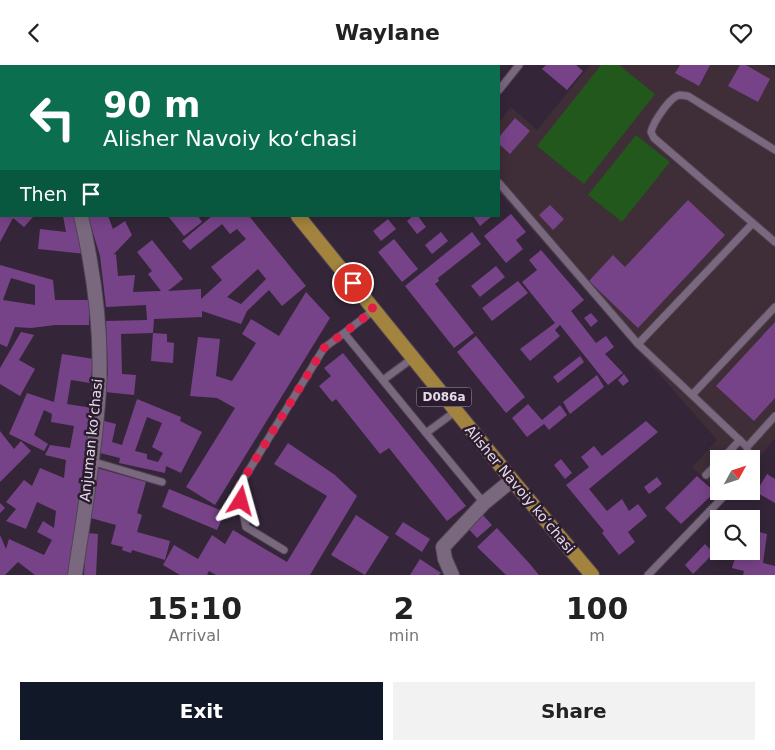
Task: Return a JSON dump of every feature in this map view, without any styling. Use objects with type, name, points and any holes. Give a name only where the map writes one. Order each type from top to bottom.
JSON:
[{"type":"main road","name":"Alisher Navoiy koʻchasi","points":[[299,217],[512,480],[592,575]]},
{"type":"street","name":"Anjuman koʻchasi","points":[[76,575],[99,389],[98,338],[91,259],[82,217]]},
{"type":"street","points":[[452,575],[445,559],[443,547],[484,503],[512,480]]},
{"type":"lane","points":[[500,88],[519,65]]},
{"type":"lane","points":[[775,150],[688,96],[679,95],[672,99],[652,125],[651,132],[654,138],[775,242]]},
{"type":"lane","points":[[500,184],[638,344],[740,440],[747,447],[747,450]]},
{"type":"lane","points":[[638,344],[752,223]]},
{"type":"lane","points":[[692,395],[775,307]]},
{"type":"lane","points":[[284,550],[246,527],[238,488],[324,348],[374,310]]},
{"type":"lane","points":[[344,333],[484,503]]},
{"type":"lane","points":[[383,380],[413,358]]},
{"type":"lane","points":[[426,433],[456,411]]},
{"type":"lane","points":[[747,447],[775,416]]},
{"type":"lane","points":[[731,450],[740,440]]},
{"type":"lane","points":[[90,461],[162,482]]},
{"type":"lane","points":[[706,475],[710,471]]},
{"type":"lane","points":[[648,575],[720,500]]},
{"type":"shaded area","points":[[590,65],[767,65],[775,69],[775,438],[760,457],[760,450],[710,450],[710,484],[692,467],[717,440],[500,193],[500,121],[511,107],[537,130]]},
{"type":"green space","points":[[601,65],[619,65],[655,94],[584,184],[537,146]]},
{"type":"green space","points":[[636,135],[670,162],[622,222],[588,195]]},
{"type":"building","points":[[546,65],[576,65],[583,71],[567,90],[542,69]]},
{"type":"building","points":[[680,65],[710,65],[699,86],[675,73]]},
{"type":"building","points":[[740,65],[746,65],[770,79],[758,102],[728,86]]},
{"type":"building","points":[[515,118],[530,131],[510,154],[500,145],[500,136]]},
{"type":"building","points":[[688,200],[725,235],[638,328],[589,281],[613,255],[625,267]]},
{"type":"building","points":[[550,205],[564,219],[553,230],[539,215]]},
{"type":"building","points":[[511,214],[526,232],[516,240],[523,249],[506,263],[484,236]]},
{"type":"building","points":[[0,217],[33,217],[24,227],[13,218],[0,242]]},
{"type":"building","points":[[63,217],[79,217],[86,254],[38,249],[40,229],[66,232]]},
{"type":"building","points":[[88,217],[108,217],[113,229],[125,221],[132,235],[113,255],[116,254],[118,276],[135,275],[133,292],[161,291],[148,274],[152,271],[137,252],[152,240],[183,279],[168,291],[201,289],[201,299],[222,280],[211,267],[246,239],[237,229],[230,234],[222,224],[190,250],[182,241],[211,217],[250,217],[306,286],[282,306],[269,290],[247,311],[241,324],[202,311],[202,317],[154,319],[153,333],[121,334],[122,374],[136,375],[134,395],[105,392],[108,372],[106,321],[147,320],[146,305],[106,307],[100,256]],"holes":[[[258,269],[266,279],[241,304],[227,297]]]},
{"type":"building","points":[[169,217],[199,217],[202,222],[184,236]]},
{"type":"building","points":[[412,217],[419,217],[426,227],[417,234],[407,221]]},
{"type":"building","points":[[474,217],[491,217],[480,226]]},
{"type":"building","points":[[388,219],[396,229],[381,241],[373,231]]},
{"type":"building","points":[[441,232],[448,241],[432,254],[425,245]]},
{"type":"building","points":[[472,232],[481,244],[438,278],[439,281],[435,284],[474,333],[454,348],[405,286]]},
{"type":"building","points":[[394,239],[418,269],[402,282],[378,252]]},
{"type":"building","points":[[541,250],[584,300],[571,311],[596,343],[606,336],[614,347],[605,354],[623,373],[608,385],[560,325],[555,330],[560,336],[530,361],[520,349],[555,323],[522,282],[537,270],[529,260]]},
{"type":"building","points":[[0,265],[53,280],[55,300],[89,300],[89,325],[15,327],[7,347],[0,344]],"holes":[[[11,278],[35,285],[35,305],[3,300]]]},
{"type":"building","points":[[496,266],[505,277],[480,297],[471,286]]},
{"type":"building","points":[[518,281],[528,293],[492,321],[482,308]]},
{"type":"building","points":[[306,292],[330,318],[215,505],[186,487],[235,408],[217,398],[190,396],[198,337],[220,339],[216,376],[232,381],[256,343],[242,334],[251,319],[279,336]]},
{"type":"building","points":[[591,313],[598,321],[591,327],[584,318]]},
{"type":"building","points":[[775,322],[775,398],[754,421],[716,386]]},
{"type":"building","points":[[21,332],[34,335],[19,360],[35,369],[20,396],[0,384],[0,368]]},
{"type":"building","points":[[153,333],[167,334],[167,342],[174,343],[173,363],[151,361]]},
{"type":"building","points":[[476,336],[525,397],[506,413],[457,352]]},
{"type":"building","points":[[343,353],[466,506],[447,521],[389,448],[380,454],[336,399],[332,402],[319,386],[331,376],[324,368]]},
{"type":"building","points":[[62,354],[94,359],[90,383],[71,380],[67,404],[92,408],[69,575],[35,575],[18,562],[5,575],[0,575],[0,535],[6,549],[9,539],[44,555],[52,540],[37,532],[43,521],[54,528],[56,511],[37,502],[26,529],[6,521],[16,509],[6,502],[24,480],[32,486],[40,468],[64,478],[66,460],[45,455],[50,445],[70,448],[74,426],[51,422],[52,414],[44,410],[34,435],[48,444],[44,451],[9,434],[27,393],[54,402]]},
{"type":"building","points":[[580,356],[584,362],[558,383],[553,377]]},
{"type":"building","points":[[624,374],[629,381],[623,386],[618,380]]},
{"type":"building","points":[[597,375],[604,387],[570,414],[563,402]]},
{"type":"building","points":[[137,399],[181,417],[180,421],[202,432],[181,473],[166,466],[165,473],[119,463],[120,458],[96,452],[104,421],[116,424],[112,442],[122,445]],"holes":[[[147,417],[162,423],[152,447],[163,453],[158,462],[147,459],[147,454],[135,451]]]},
{"type":"building","points":[[528,404],[542,420],[560,405],[567,415],[549,430],[544,424],[527,437],[512,418]]},
{"type":"building","points":[[646,421],[658,432],[589,489],[607,511],[622,499],[629,511],[638,504],[647,516],[628,532],[635,542],[619,555],[602,533],[604,531],[566,485],[589,467],[581,457],[594,446],[602,456]]},
{"type":"building","points":[[0,431],[14,449],[21,441],[31,451],[0,482]]},
{"type":"building","points":[[288,443],[335,475],[357,496],[310,575],[216,575],[209,571],[207,575],[180,575],[163,565],[174,545],[198,559],[212,535],[225,544],[233,530],[287,562],[327,496],[274,464]]},
{"type":"building","points":[[561,459],[572,473],[565,479],[554,465]]},
{"type":"building","points":[[97,468],[146,482],[137,513],[142,515],[137,532],[170,541],[165,560],[132,550],[131,553],[122,550],[123,547],[111,544],[116,525],[87,517]]},
{"type":"building","points":[[767,474],[775,479],[775,503],[760,494],[760,485]]},
{"type":"building","points":[[697,476],[710,488],[710,497],[681,524],[665,508]]},
{"type":"building","points":[[657,477],[662,484],[649,494],[644,487]]},
{"type":"building","points":[[169,489],[225,512],[217,530],[162,507]]},
{"type":"building","points":[[0,503],[5,508],[0,513]]},
{"type":"building","points":[[481,513],[492,525],[477,538],[466,526]]},
{"type":"building","points":[[356,515],[389,537],[365,575],[331,555]]},
{"type":"building","points":[[403,522],[430,539],[422,552],[395,534]]},
{"type":"building","points":[[497,528],[539,575],[506,575],[477,547]]},
{"type":"building","points":[[760,532],[767,534],[763,563],[775,566],[775,575],[743,575],[744,571],[732,568],[734,560],[760,560]]},
{"type":"building","points":[[87,533],[98,534],[96,575],[84,575]]},
{"type":"building","points":[[705,544],[710,549],[710,557],[693,574],[685,565]]},
{"type":"building","points":[[420,559],[441,573],[439,575],[410,575]]},
{"type":"route","points":[[241,501],[238,488],[324,348],[374,310],[353,283]]}]
